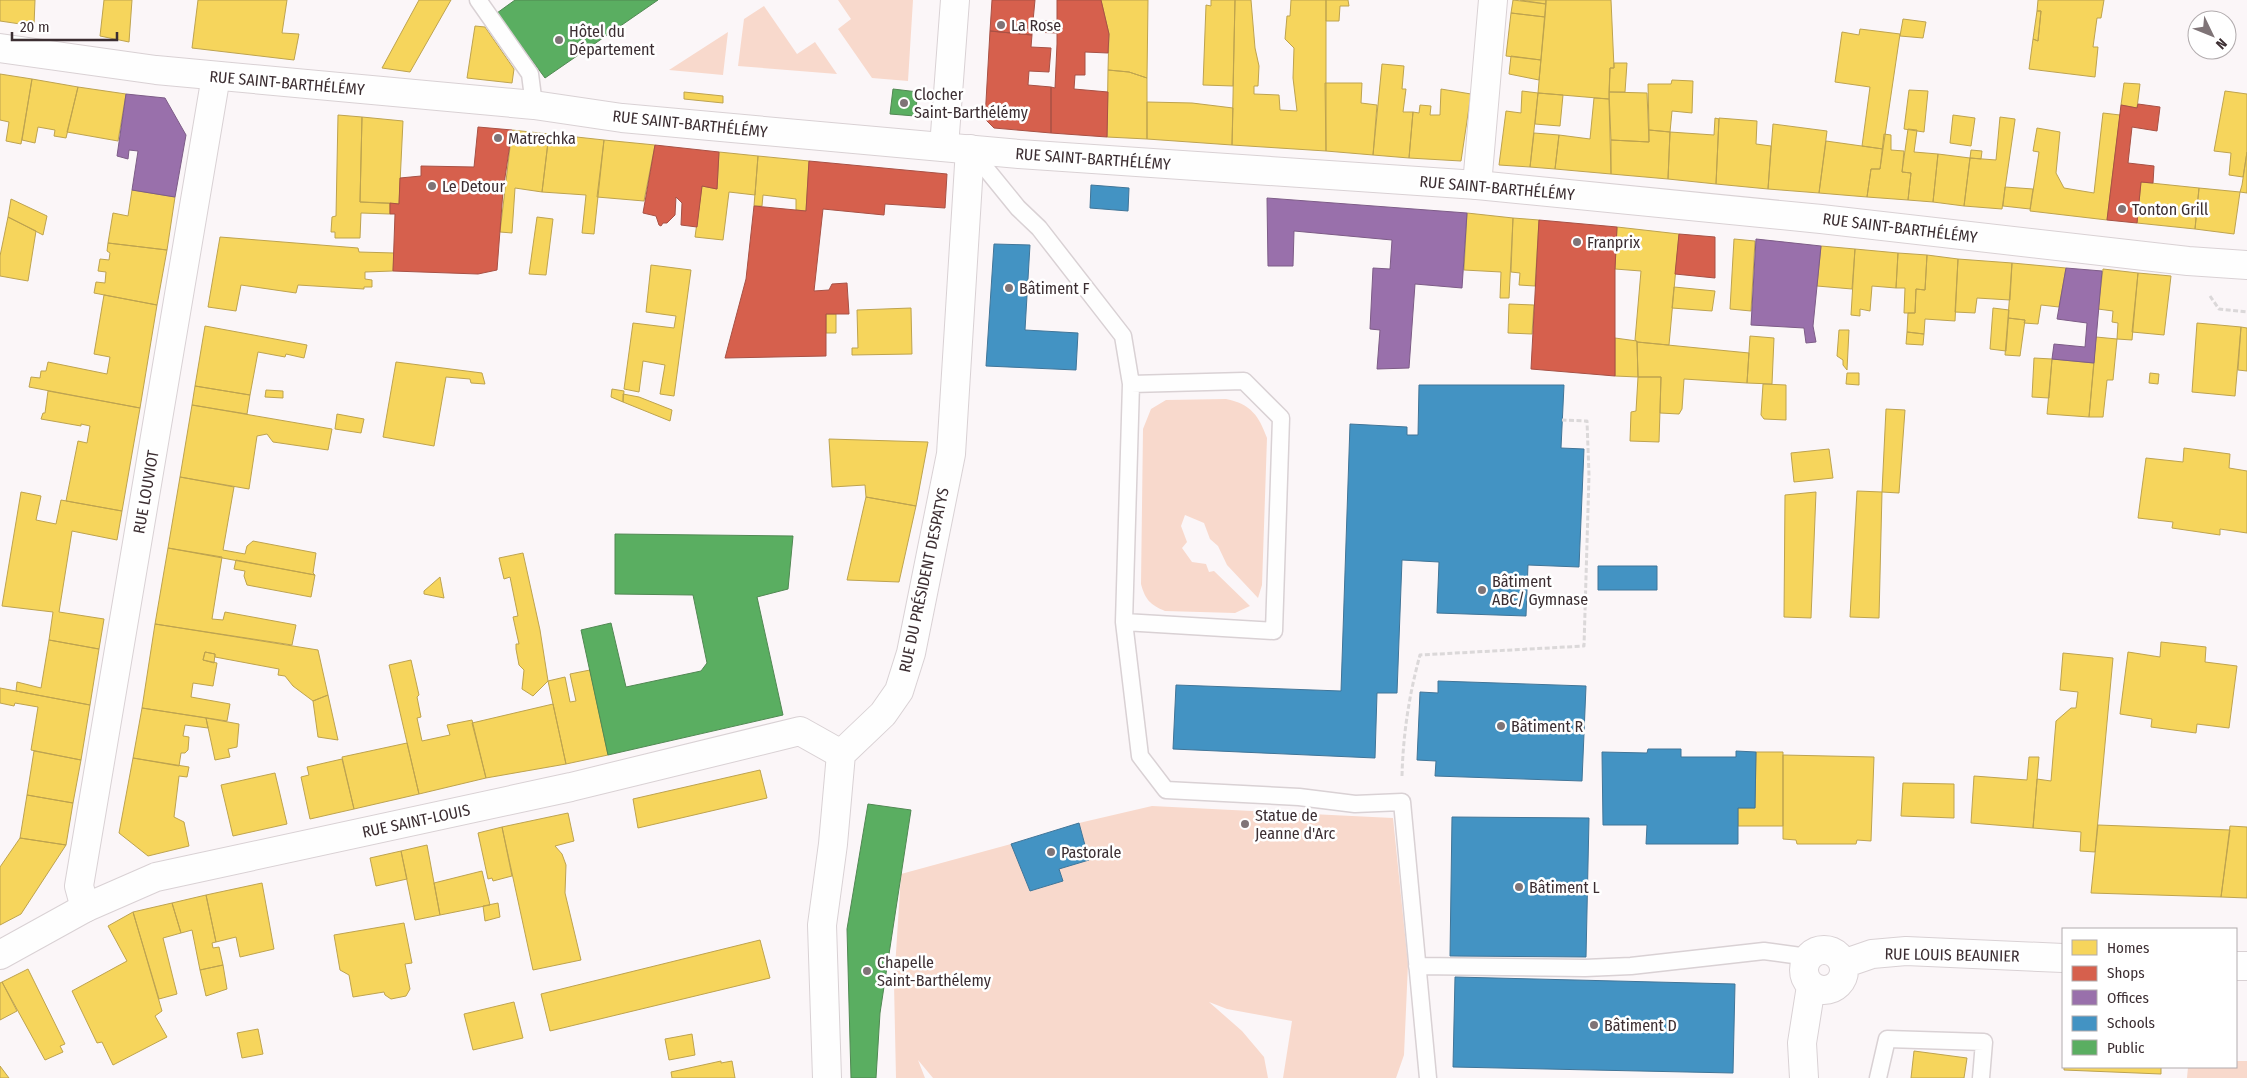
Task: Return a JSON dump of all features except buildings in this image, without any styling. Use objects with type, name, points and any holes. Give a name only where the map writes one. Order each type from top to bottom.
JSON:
[{"type":"main road","name":"RUE DU PRÉSIDENT DESPATYS","points":[[841,754],[883,714],[899,691],[911,653],[951,454],[957,148],[955,0]]},
{"type":"main road","points":[[1477,185],[1492,0]]},
{"type":"main road","name":"RUE SAINT-BARTHÉLÉMY","points":[[0,48],[156,70],[534,105],[622,118],[1018,154],[1477,185],[1821,219],[2188,261],[2247,265]]},
{"type":"main road","name":"RUE LOUVIOT","points":[[85,908],[79,886],[216,76]]},
{"type":"main road","name":"RUE SAINT-LOUIS","points":[[0,955],[85,908],[156,877],[570,787],[800,731],[841,754]]},
{"type":"main road","points":[[827,1078],[822,925],[833,844],[841,754]]},
{"type":"main road","points":[[1804,1078],[1802,1043],[1810,986],[1805,977],[1804,966],[1808,957],[1817,951],[1828,950],[1837,955],[1843,964],[1844,974],[1839,984],[1831,990],[1820,990],[1810,986]]},
{"type":"main road","name":"RUE LOUIS BEAUNIER","points":[[1843,964],[1872,954],[1906,951],[2062,958]]},
{"type":"lane","points":[[478,0],[530,74],[534,105]]},
{"type":"lane","points":[[957,148],[1038,228],[1124,336],[1131,384],[1124,622],[1140,756],[1166,790],[1299,797],[1356,804],[1402,802],[1428,1078]]},
{"type":"lane","points":[[1124,622],[1274,632],[1281,428],[1281,418],[1244,381],[1131,384]]},
{"type":"lane","points":[[1417,966],[1585,968],[1631,966],[1764,951],[1808,957]]},
{"type":"lane","points":[[1878,1078],[1887,1039],[1984,1042],[1981,1078]]},
{"type":"path","points":[[1402,802],[1403,744],[1414,677],[1420,655],[1584,646],[1589,475],[1587,421],[1562,420]]},
{"type":"shaded area","points":[[838,0],[913,0],[908,81],[872,78],[838,29],[851,19]]},
{"type":"shaded area","points":[[764,6],[797,54],[815,42],[837,74],[738,66],[744,19]]},
{"type":"shaded area","points":[[728,32],[723,75],[669,70]]},
{"type":"shaded area","points":[[1226,399],[1242,404],[1253,412],[1261,423],[1267,438],[1262,585],[1258,598],[1227,565],[1218,546],[1210,539],[1204,523],[1185,515],[1181,526],[1187,542],[1182,548],[1192,562],[1206,564],[1209,572],[1214,571],[1250,606],[1235,613],[1165,611],[1149,601],[1144,594],[1141,584],[1143,429],[1151,409],[1166,400]]},
{"type":"shaded area","points":[[1152,806],[1393,818],[1408,964],[1404,1055],[1396,1078],[1283,1078],[1292,1021],[1227,1009],[1209,1002],[1242,1031],[1264,1057],[1268,1078],[933,1078],[918,1060],[925,1078],[896,1078],[894,984],[901,874],[1011,844],[1031,891],[1063,881],[1059,869],[1089,860],[1079,823]]},
{"type":"shaded area","points":[[2237,1061],[2247,1061],[2247,1078],[2187,1078],[2188,1068],[2237,1068]]},
{"type":"place","name":"La Rose","points":[[1001,25]]},
{"type":"place","name":"Hôtel du Département","points":[[559,40]]},
{"type":"place","name":"Clocher Saint-Barthélémy","points":[[904,103]]},
{"type":"place","name":"Matrechka","points":[[498,138]]},
{"type":"place","name":"Le Detour","points":[[432,186]]},
{"type":"place","name":"Tonton Grill","points":[[2122,209]]},
{"type":"place","name":"Franprix","points":[[1577,242]]},
{"type":"place","name":"Bâtiment F","points":[[1009,288]]},
{"type":"place","name":"Bâtiment ABC/ Gymnase","points":[[1482,590]]},
{"type":"place","name":"Bâtiment R","points":[[1501,726]]},
{"type":"place","name":"Statue de Jeanne d'Arc","points":[[1245,824]]},
{"type":"place","name":"Pastorale","points":[[1051,852]]},
{"type":"place","name":"Bâtiment L","points":[[1519,887]]},
{"type":"place","name":"Chapelle Saint-Barthélemy","points":[[867,971]]},
{"type":"place","name":"Bâtiment D","points":[[1594,1025]]}]
